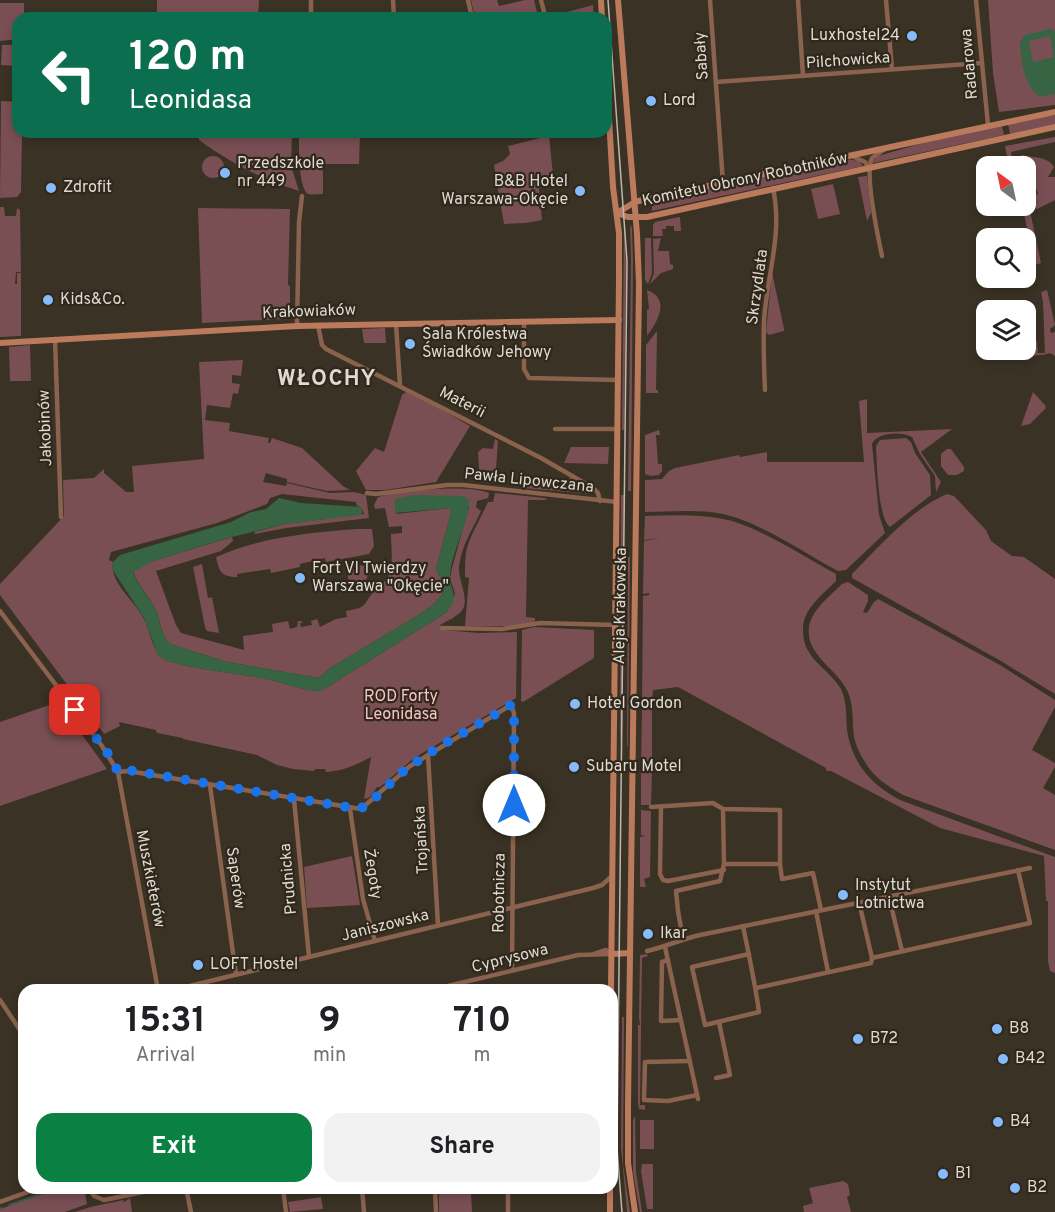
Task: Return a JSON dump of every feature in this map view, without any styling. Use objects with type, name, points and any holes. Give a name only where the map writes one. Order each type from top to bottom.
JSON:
[{"type":"main road","name":"Aleja Krakowska","points":[[618,0],[635,202],[639,284],[628,1163],[635,1212]]},
{"type":"main road","name":"Komitetu Obrony Robotników","points":[[617,213],[635,202],[1055,112]]},
{"type":"main road","name":"Komitetu Obrony Robotników","points":[[617,213],[625,216],[650,216],[1055,127]]},
{"type":"main road","name":"Aleja Krakowska","points":[[610,138],[619,240],[617,626],[611,984]]},
{"type":"main road","name":"Krakowiaków","points":[[0,343],[318,325],[619,320]]},
{"type":"main road","points":[[612,954],[630,953]]},
{"type":"main road","points":[[610,1194],[610,1212]]},
{"type":"street","name":"Sabały","points":[[710,0],[723,183]]},
{"type":"street","points":[[798,0],[803,76]]},
{"type":"street","points":[[886,0],[892,69]]},
{"type":"street","name":"Radarowa","points":[[976,0],[988,126]]},
{"type":"street","name":"Pilchowicka","points":[[716,82],[982,63]]},
{"type":"street","points":[[882,256],[875,223],[869,167],[872,158],[890,147]]},
{"type":"street","name":"Komitetu Obrony Robotników","points":[[850,155],[865,162],[869,167]]},
{"type":"street","name":"Skrzydlata","points":[[765,390],[764,321],[778,212],[773,188]]},
{"type":"street","points":[[297,326],[299,222],[302,196]]},
{"type":"street","points":[[524,321],[524,369],[529,378],[619,380]]},
{"type":"street","points":[[396,324],[400,386]]},
{"type":"street","name":"Materii","points":[[318,325],[324,347],[544,459],[593,488],[598,493],[600,501]]},
{"type":"street","name":"Jakobinów","points":[[55,339],[61,517]]},
{"type":"street","points":[[555,429],[618,429]]},
{"type":"street","name":"Pawła Lipowczana","points":[[367,493],[463,485],[617,502]]},
{"type":"street","points":[[0,611],[102,746],[118,772],[127,770],[294,799],[363,808],[399,774],[428,754]]},
{"type":"street","points":[[442,628],[487,630],[519,627],[540,622],[617,626]]},
{"type":"street","name":"Robotnicza","points":[[428,754],[511,705],[513,708],[512,971]]},
{"type":"street","name":"Trojańska","points":[[428,754],[438,925]]},
{"type":"street","name":"Muszkieterów","points":[[118,772],[157,984]]},
{"type":"street","name":"Saperów","points":[[210,785],[236,975]]},
{"type":"street","name":"Prudnicka","points":[[294,799],[309,957]]},
{"type":"street","points":[[651,807],[713,803],[723,809],[780,810],[782,879],[813,873],[828,972]]},
{"type":"street","points":[[661,807],[660,874],[663,880],[668,881],[724,867],[780,864]]},
{"type":"street","name":"Żegoty","points":[[351,808],[363,899],[375,941]]},
{"type":"street","points":[[683,939],[676,891],[720,881],[724,867],[723,809]]},
{"type":"street","points":[[647,951],[665,947],[683,939],[1030,868]]},
{"type":"street","points":[[872,958],[1030,923],[1018,870]]},
{"type":"street","points":[[614,873],[602,885],[614,893]]},
{"type":"street","name":"Janiszowska","points":[[198,984],[602,885]]},
{"type":"street","points":[[889,897],[902,951]]},
{"type":"street","points":[[756,988],[870,963],[872,958],[859,902]]},
{"type":"street","points":[[743,926],[749,954],[756,988],[759,1012],[705,1025],[692,967],[749,954]]},
{"type":"street","points":[[665,947],[690,1061],[697,1097],[668,1101],[644,1100],[645,1062],[690,1061]]},
{"type":"street","name":"Cyprysowa","points":[[457,984],[578,955],[612,954]]},
{"type":"street","points":[[668,960],[662,962],[661,1021],[681,1020]]},
{"type":"street","points":[[662,999],[676,998]]},
{"type":"street","points":[[0,1000],[18,1027]]},
{"type":"street","points":[[716,1078],[730,1074],[719,1022]]},
{"type":"street","points":[[0,1202],[22,1194]]},
{"type":"street","points":[[94,1194],[97,1198],[108,1200],[136,1194]]},
{"type":"street","points":[[187,1194],[191,1212]]},
{"type":"street","points":[[284,1194],[286,1212]]},
{"type":"street","points":[[362,1194],[364,1212]]},
{"type":"street","points":[[435,1194],[436,1212]]},
{"type":"street","points":[[508,1194],[508,1212]]},
{"type":"green space","points":[[157,0],[259,0],[258,12],[157,12]]},
{"type":"green space","points":[[471,0],[497,0],[499,6],[534,0],[537,12],[474,12]]},
{"type":"green space","points":[[988,0],[1055,0],[1055,105],[999,112],[993,73]]},
{"type":"green space","points":[[0,3],[24,3],[24,12],[12,12],[12,40],[0,41]]},
{"type":"green space","points":[[593,5],[594,12],[567,12]]},
{"type":"green space","points":[[2,45],[12,45],[12,66],[1,65]]},
{"type":"green space","points":[[1,101],[12,102],[12,138],[22,138],[21,192],[17,197],[0,198]]},
{"type":"green space","points":[[1055,115],[1055,124],[1010,134],[1008,124]]},
{"type":"green space","points":[[1002,126],[1004,135],[872,162],[878,156],[923,143]]},
{"type":"green space","points":[[1055,137],[1055,142],[1011,152],[1012,156],[1007,156],[1005,146]]},
{"type":"green space","points":[[199,138],[292,138],[291,166],[299,191],[271,181],[235,163]]},
{"type":"green space","points":[[299,138],[360,138],[359,164],[323,164],[323,194],[308,194],[305,190],[299,155]]},
{"type":"green space","points":[[549,138],[554,184],[539,188],[542,220],[504,224],[494,165],[503,161],[510,154],[508,146]]},
{"type":"green space","points":[[213,156],[221,159],[224,167],[221,175],[213,178],[205,175],[202,167],[205,159]]},
{"type":"green space","points":[[1036,158],[1048,161],[1054,167],[1048,177],[1055,177],[1055,200],[1037,209],[1036,195],[1038,194]]},
{"type":"green space","points":[[847,159],[859,161],[863,166],[652,211],[652,201]]},
{"type":"green space","points":[[867,176],[871,213],[867,221],[858,177]]},
{"type":"green space","points":[[833,184],[840,214],[818,219],[811,189]]},
{"type":"green space","points":[[0,207],[4,207],[5,216],[16,216],[17,208],[20,210],[21,272],[16,272],[15,284],[17,284],[17,273],[21,273],[21,336],[0,337]]},
{"type":"green space","points":[[198,208],[290,209],[288,285],[290,286],[290,313],[284,319],[202,323]]},
{"type":"green space","points":[[1024,216],[1031,216],[1034,228],[1027,228]]},
{"type":"green space","points":[[680,217],[681,231],[674,231],[674,226],[666,226],[666,229],[662,229],[663,236],[653,236],[655,222]]},
{"type":"green space","points":[[630,224],[633,261],[631,491],[628,491],[631,261]]},
{"type":"green space","points":[[624,225],[626,261],[624,430],[622,430]]},
{"type":"green space","points":[[645,238],[651,238],[652,273],[648,284],[645,280]]},
{"type":"green space","points":[[661,238],[658,251],[669,251],[670,264],[673,265],[673,269],[661,273],[650,284],[654,273],[653,239]]},
{"type":"green space","points":[[1036,239],[1041,263],[1036,265]]},
{"type":"green space","points":[[772,272],[784,331],[769,335],[766,332]]},
{"type":"green space","points":[[647,290],[659,299],[660,311],[647,336],[647,310],[649,309]]},
{"type":"green space","points":[[1047,290],[1055,325],[1050,329],[1051,333],[1055,332],[1055,356],[1050,353],[1036,355],[1036,341],[1038,353],[1045,353],[1041,292]]},
{"type":"green space","points":[[385,328],[386,343],[364,343],[362,329]]},
{"type":"green space","points":[[657,331],[656,390],[658,393],[646,393],[646,345]]},
{"type":"green space","points":[[30,345],[31,381],[10,381],[9,347]]},
{"type":"green space","name":"ROD Forty Leonidasa","points":[[243,360],[241,376],[232,375],[232,383],[240,384],[238,394],[233,393],[230,408],[207,405],[205,420],[230,423],[229,431],[269,438],[268,443],[272,438],[302,448],[350,490],[327,491],[287,482],[287,479],[266,473],[263,482],[286,486],[287,483],[330,493],[354,492],[366,495],[369,518],[255,534],[254,532],[285,524],[364,514],[356,502],[282,494],[270,498],[267,504],[217,523],[111,552],[109,560],[113,562],[115,577],[140,612],[154,647],[165,660],[321,691],[447,612],[455,594],[450,578],[469,507],[420,496],[396,514],[450,508],[436,569],[445,587],[442,595],[420,614],[330,668],[319,678],[227,662],[170,644],[163,633],[157,613],[133,571],[153,561],[232,537],[233,541],[221,551],[156,571],[181,633],[244,650],[243,636],[273,632],[272,624],[288,621],[290,629],[297,627],[298,621],[303,623],[300,623],[301,627],[312,625],[311,621],[317,619],[320,627],[336,619],[347,617],[346,611],[364,605],[388,577],[392,556],[391,534],[402,533],[402,526],[389,527],[385,508],[375,509],[374,505],[378,497],[401,492],[451,488],[489,493],[488,498],[477,501],[476,507],[481,511],[460,559],[459,572],[465,604],[461,612],[440,625],[443,630],[479,633],[517,632],[516,698],[414,758],[380,787],[377,787],[370,797],[364,799],[371,757],[338,770],[326,772],[325,769],[316,769],[313,771],[277,765],[257,755],[157,733],[156,730],[119,722],[120,726],[104,734],[0,595],[0,584],[64,516],[63,480],[94,478],[104,469],[104,473],[126,492],[134,492],[132,466],[204,459],[199,362]]},
{"type":"green space","points":[[406,392],[470,426],[436,482],[385,490],[366,490],[356,471],[375,448],[384,452],[402,395]]},
{"type":"green space","points":[[1033,392],[1046,408],[1030,424],[1021,426]]},
{"type":"green space","points":[[867,399],[867,433],[952,429],[921,452],[941,482],[936,492],[935,476],[912,437],[890,434],[875,440],[872,444],[879,515],[885,533],[846,570],[838,571],[767,531],[737,518],[704,512],[645,512],[645,480],[662,479],[675,468],[739,455],[740,457],[767,452],[767,462],[864,462],[859,401]]},
{"type":"green space","points":[[659,430],[660,435],[656,435],[658,464],[662,464],[662,471],[659,475],[651,476],[645,474],[645,435]]},
{"type":"green space","points":[[906,438],[911,442],[915,453],[930,475],[931,495],[890,527],[886,522],[881,502],[876,446],[880,440]]},
{"type":"green space","points":[[495,439],[498,441],[495,483],[480,482],[478,452],[483,448],[493,449]]},
{"type":"green space","points":[[571,447],[609,447],[608,464],[564,463]]},
{"type":"green space","points":[[951,449],[964,467],[964,471],[957,475],[948,475],[941,466],[941,454]]},
{"type":"green space","points":[[570,476],[591,489],[594,494],[522,488],[525,485],[568,490]]},
{"type":"green space","points":[[495,493],[547,500],[528,500],[526,617],[535,618],[535,621],[518,626],[465,626],[469,578],[465,577],[466,552],[488,502],[493,502]]},
{"type":"green space","points":[[947,494],[954,496],[986,530],[991,541],[1012,556],[1024,557],[1055,579],[1055,694],[1001,661],[852,578],[852,574],[908,519]]},
{"type":"green space","points":[[621,495],[624,495],[620,746]]},
{"type":"green space","points":[[645,516],[697,516],[728,520],[769,536],[836,574],[836,581],[814,603],[806,615],[803,629],[804,639],[811,655],[841,689],[847,730],[858,763],[872,780],[900,800],[1055,857],[1055,973],[1050,971],[1048,961],[1048,901],[1046,901],[1044,856],[940,828],[831,771],[826,771],[826,768],[678,687],[653,690],[652,706],[642,706],[643,596],[649,595],[649,593],[643,594],[644,541],[659,538],[644,540]]},
{"type":"green space","points":[[372,529],[374,546],[369,554],[326,562],[325,558],[300,564],[300,567],[271,573],[270,569],[237,574],[237,577],[227,576],[218,566],[216,557],[267,540]]},
{"type":"green space","points":[[628,557],[630,557],[627,746]]},
{"type":"green space","points":[[202,564],[208,598],[212,597],[219,633],[207,631],[205,627],[193,567]]},
{"type":"green space","points":[[356,565],[368,566],[367,579],[357,582],[348,579],[348,572]]},
{"type":"green space","points":[[848,582],[868,595],[863,612],[867,613],[878,599],[1000,665],[1055,700],[1055,707],[1032,750],[1055,763],[1043,788],[1055,795],[1055,850],[903,795],[882,781],[869,768],[855,740],[848,692],[817,654],[809,637],[809,627],[814,614],[827,598],[842,584]]},
{"type":"green space","points":[[534,627],[594,630],[594,658],[523,702],[521,701],[522,630]]},
{"type":"green space","points":[[58,702],[107,769],[0,806],[0,722]]},
{"type":"green space","points":[[652,709],[652,767],[641,768],[642,710]]},
{"type":"green space","points":[[641,771],[652,771],[651,805],[641,805]]},
{"type":"green space","points":[[641,810],[651,811],[650,877],[644,879],[646,887],[640,887],[640,837],[646,836],[641,835]]},
{"type":"green space","points":[[352,856],[360,905],[307,908],[304,867]]},
{"type":"green space","points":[[647,954],[648,956],[642,958],[640,1105],[645,1105],[645,1110],[639,1109],[638,1101],[638,1025],[640,1025],[640,955]]},
{"type":"green space","points":[[622,1017],[624,1017],[623,1164],[630,1212],[627,1212],[621,1147]]},
{"type":"green space","points":[[635,1116],[636,1172],[642,1212],[640,1212],[633,1172],[633,1120]]},
{"type":"green space","points":[[640,1120],[654,1120],[654,1149],[640,1149]]},
{"type":"green space","points":[[642,1164],[653,1164],[653,1209],[647,1209]]},
{"type":"green space","points":[[843,1181],[848,1184],[850,1195],[847,1197],[851,1212],[804,1212],[803,1206],[813,1203],[809,1188]]},
{"type":"green space","points":[[43,1194],[85,1194],[87,1204],[65,1212],[0,1212],[0,1209]]},
{"type":"green space","points":[[439,1194],[471,1194],[472,1212],[439,1212]]},
{"type":"green space","points":[[321,1197],[323,1209],[290,1212],[288,1202]]},
{"type":"green space","points":[[130,1198],[132,1212],[75,1212],[123,1200],[124,1202]]},
{"type":"shaded area","points":[[1049,29],[1055,31],[1055,94],[1040,97],[1030,86],[1024,72],[1020,49],[1020,42],[1025,35]],"holes":[[[1050,36],[1054,57],[1033,62],[1029,41]]]},
{"type":"shaded area","points":[[413,495],[464,496],[469,500],[466,519],[451,569],[453,602],[447,612],[321,691],[165,660],[158,655],[144,618],[112,569],[113,562],[120,555],[231,522],[251,512],[266,509],[279,498],[301,503],[362,507],[362,515],[285,524],[228,538],[153,561],[133,572],[157,613],[163,633],[170,644],[227,662],[319,678],[330,668],[420,614],[442,595],[445,586],[436,569],[450,508],[395,513],[395,499]]},
{"type":"waterway","points":[[9,1205],[40,1194]]},
{"type":"tram line","points":[[608,0],[609,12]]},
{"type":"tram line","points":[[612,55],[627,261],[618,1059]]},
{"type":"tram line","points":[[618,1161],[622,1212]]},
{"type":"place","name":"Luxhostel24","points":[[912,36]]},
{"type":"place","name":"Lord","points":[[651,101]]},
{"type":"place","name":"Przedszkole nr 449","points":[[225,173]]},
{"type":"place","name":"Zdrofit","points":[[51,188]]},
{"type":"place","name":"B&B Hotel Warszawa-Okęcie","points":[[580,191]]},
{"type":"place","name":"Kids&Co.","points":[[48,300]]},
{"type":"place","name":"Sala Królestwa Świadków Jehowy","points":[[410,344]]},
{"type":"place","name":"Fort VI Twierdzy Warszawa \"Okęcie\"","points":[[300,578]]},
{"type":"place","name":"Hotel Gordon","points":[[575,704]]},
{"type":"place","name":"Subaru Motel","points":[[574,767]]},
{"type":"place","name":"Instytut Lotnictwa","points":[[843,895]]},
{"type":"place","name":"Ikar","points":[[648,934]]},
{"type":"place","name":"LOFT Hostel","points":[[198,965]]},
{"type":"place","name":"B8","points":[[997,1029]]},
{"type":"place","name":"B72","points":[[858,1039]]},
{"type":"place","name":"B42","points":[[1003,1059]]},
{"type":"place","name":"B4","points":[[998,1122]]},
{"type":"place","name":"B1","points":[[943,1174]]},
{"type":"place","name":"B2","points":[[1015,1188]]},
{"type":"district","name":"WŁOCHY","points":[[327,379]]},
{"type":"route","points":[[75,710],[112,759],[118,772],[127,770],[359,809],[366,806],[390,781],[410,766],[511,705],[514,713],[514,805]]}]
